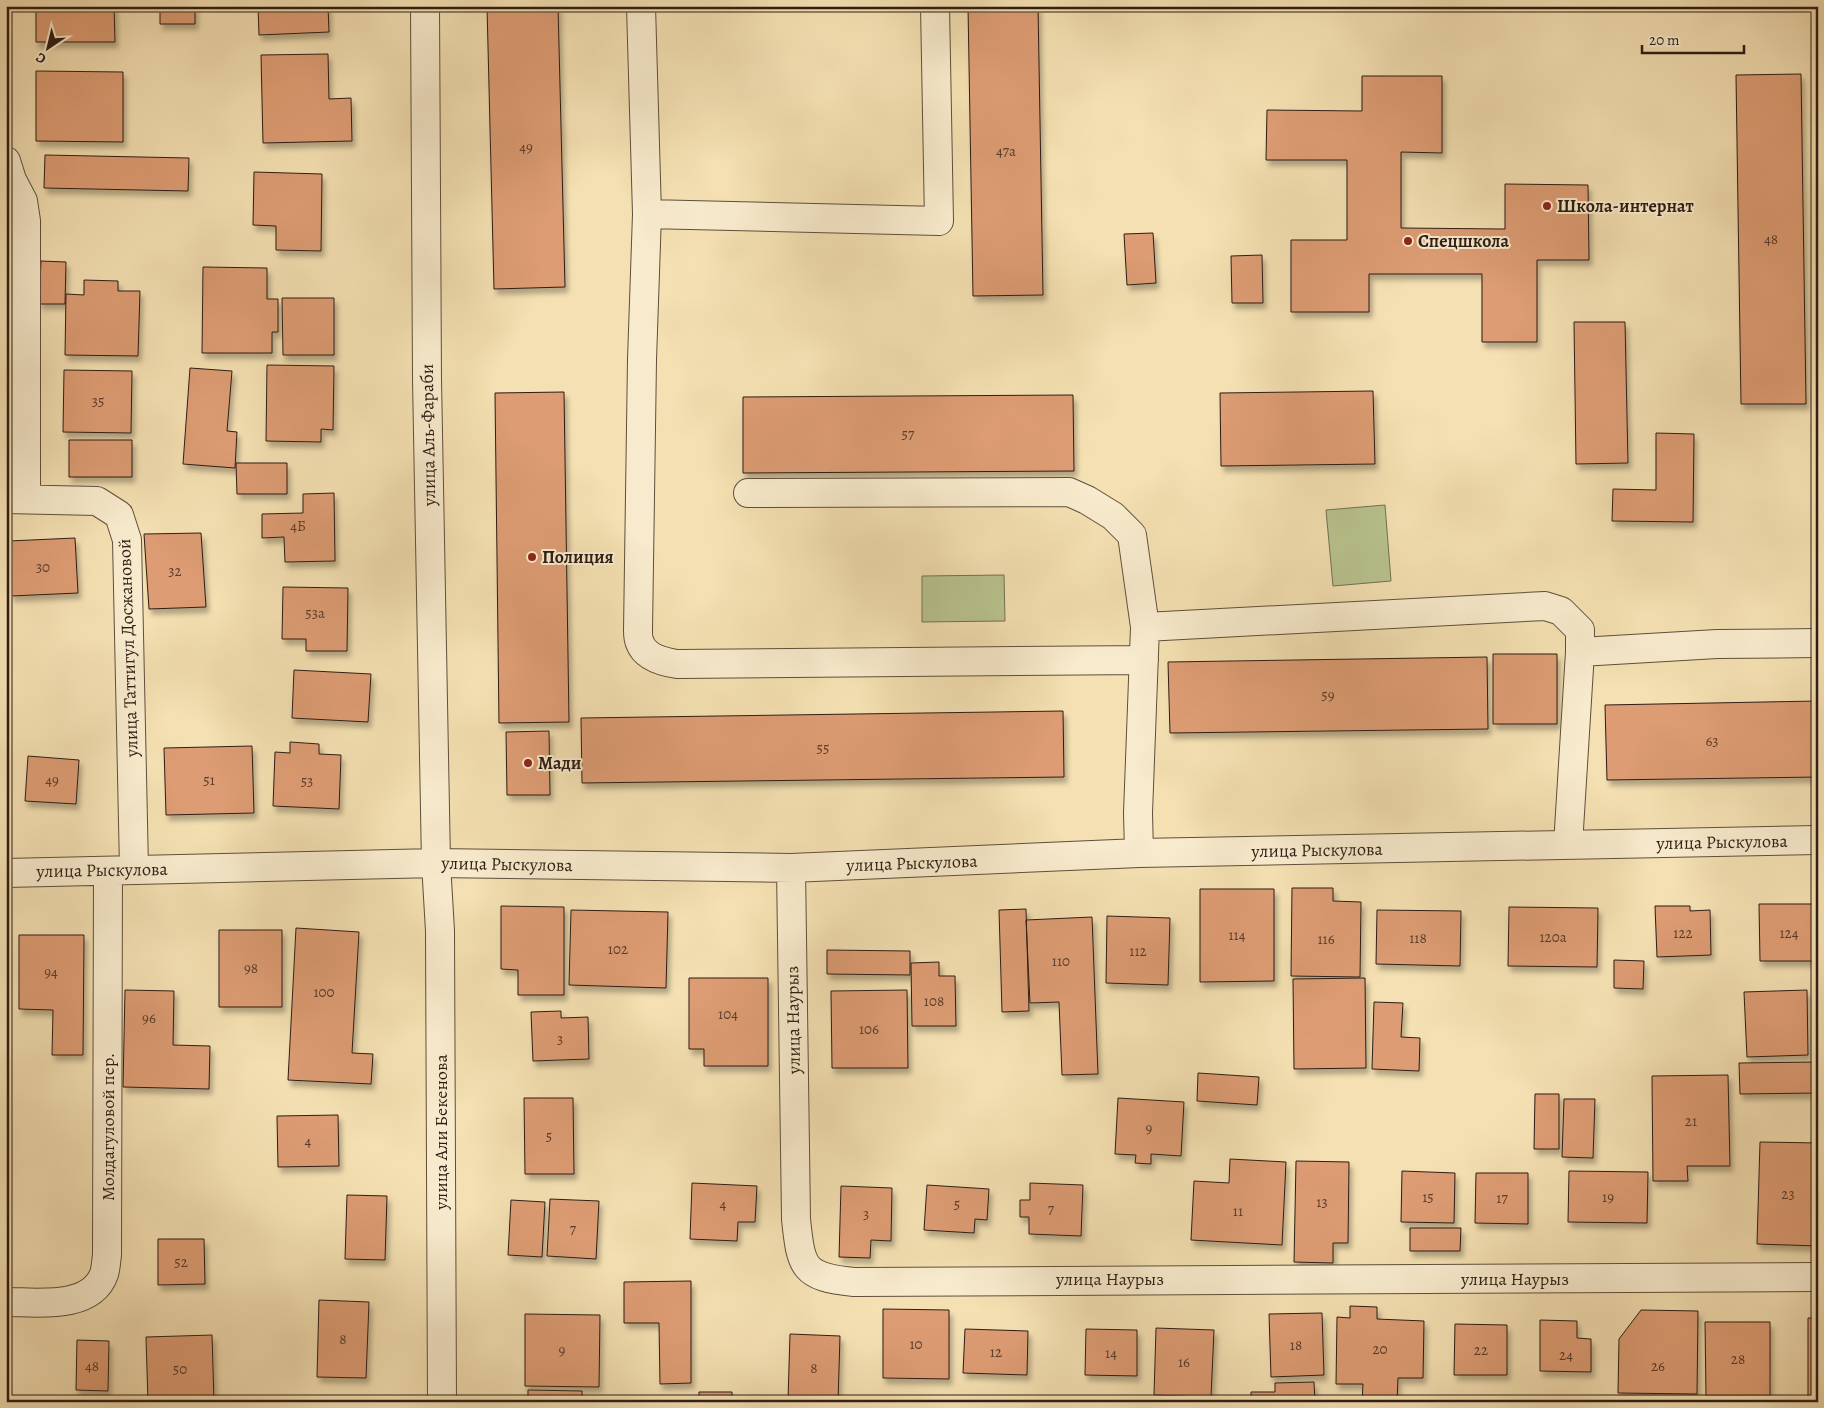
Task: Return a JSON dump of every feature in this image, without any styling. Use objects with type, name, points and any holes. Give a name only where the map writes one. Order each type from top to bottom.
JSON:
[{"type":"street","name":"улица Аль-Фараби","points":[[425,6],[427,389],[436,863]]},
{"type":"street","points":[[641,6],[647,214],[642,360],[638,631],[640,644],[651,656],[677,664],[1144,660]]},
{"type":"street","points":[[647,214],[939,221],[935,6]]},
{"type":"street","points":[[6,161],[12,180],[23,201],[26,221],[16,499]]},
{"type":"street","points":[[748,493],[1069,492],[1087,500],[1113,516],[1132,535],[1145,627],[1138,853]]},
{"type":"street","name":"улица Таттигул Досжановой","points":[[16,499],[97,501],[119,515],[127,540],[121,870]]},
{"type":"street","points":[[1145,627],[1545,606],[1561,611],[1580,630],[1568,845]]},
{"type":"street","points":[[1580,652],[1716,644],[1818,643]]},
{"type":"street","name":"улица Рыскулова","points":[[6,872],[436,863],[791,868],[1138,853],[1818,840]]},
{"type":"street","name":"улица Али Бекенова","points":[[436,863],[440,931],[442,1402]]},
{"type":"street","name":"улица Наурыз","points":[[791,868],[796,1219],[801,1258],[820,1277],[864,1282],[1818,1277]]},
{"type":"street","name":"Молдагуловой пер.","points":[[6,1302],[61,1302],[82,1298],[96,1287],[104,1274],[107,1255],[121,870]]},
{"type":"green space","points":[[1385,505],[1391,581],[1333,586],[1326,510]]},
{"type":"green space","points":[[1004,575],[1005,621],[922,622],[922,576]]},
{"type":"building","points":[[36,6],[114,6],[115,42],[36,42]]},
{"type":"building","points":[[160,6],[195,6],[195,24],[160,24]]},
{"type":"building","points":[[258,6],[328,6],[329,32],[259,35]]},
{"type":"building","points":[[487,6],[558,6],[565,287],[494,289]]},
{"type":"building","points":[[968,6],[1038,6],[1043,295],[973,296]]},
{"type":"building","points":[[328,54],[329,99],[351,98],[352,141],[263,143],[261,55]]},
{"type":"building","points":[[36,71],[123,72],[123,142],[36,141]]},
{"type":"building","points":[[1801,74],[1806,404],[1741,404],[1736,75]]},
{"type":"building","name":"Школа-интернат","points":[[1362,76],[1442,76],[1442,153],[1401,152],[1401,228],[1505,229],[1505,184],[1588,185],[1589,260],[1537,260],[1537,342],[1482,342],[1482,274],[1369,274],[1369,312],[1291,312],[1291,240],[1347,240],[1347,160],[1266,160],[1267,110],[1362,111]]},
{"type":"building","points":[[45,155],[189,158],[188,191],[44,188]]},
{"type":"building","points":[[254,172],[322,174],[321,251],[276,250],[276,226],[253,225]]},
{"type":"building","points":[[1153,233],[1156,283],[1127,285],[1124,234]]},
{"type":"building","points":[[1262,255],[1263,303],[1232,303],[1231,256]]},
{"type":"building","points":[[41,261],[66,262],[65,304],[39,304]]},
{"type":"building","points":[[203,267],[267,268],[267,299],[278,299],[278,332],[272,332],[272,353],[202,353]]},
{"type":"building","points":[[84,280],[118,281],[118,291],[140,291],[138,356],[65,355],[66,294],[84,295]]},
{"type":"building","points":[[282,298],[334,298],[334,355],[283,355]]},
{"type":"building","points":[[1574,322],[1625,322],[1628,463],[1576,464]]},
{"type":"building","points":[[267,365],[334,366],[333,430],[321,429],[321,442],[266,441]]},
{"type":"building","points":[[190,368],[232,371],[227,431],[237,432],[235,468],[183,464]]},
{"type":"building","points":[[64,370],[132,371],[131,433],[63,432]]},
{"type":"building","points":[[1373,391],[1375,464],[1221,466],[1220,393]]},
{"type":"building","name":"Полиция","points":[[564,392],[569,722],[499,723],[495,393]]},
{"type":"building","points":[[1073,395],[1074,471],[743,473],[743,397]]},
{"type":"building","points":[[1656,433],[1694,434],[1693,522],[1612,521],[1613,489],[1656,490]]},
{"type":"building","points":[[69,440],[132,440],[132,477],[69,477]]},
{"type":"building","points":[[236,463],[287,463],[287,494],[237,494]]},
{"type":"building","points":[[334,493],[335,561],[285,562],[284,537],[262,538],[262,514],[303,513],[303,494]]},
{"type":"building","points":[[201,533],[206,607],[149,609],[144,534]]},
{"type":"building","points":[[75,538],[78,593],[11,596],[9,541]]},
{"type":"building","points":[[283,587],[348,588],[347,651],[306,651],[306,639],[282,639]]},
{"type":"building","points":[[1493,654],[1557,654],[1557,724],[1493,724]]},
{"type":"building","points":[[1487,657],[1488,729],[1170,733],[1168,662]]},
{"type":"building","points":[[294,670],[371,674],[368,722],[292,718]]},
{"type":"building","points":[[1818,701],[1818,777],[1607,780],[1605,705]]},
{"type":"building","points":[[1063,711],[1064,777],[582,783],[581,718]]},
{"type":"building","name":"Мади","points":[[549,731],[550,795],[507,795],[506,732]]},
{"type":"building","points":[[290,742],[319,744],[319,754],[341,755],[339,809],[273,806],[275,752],[290,753]]},
{"type":"building","points":[[252,746],[254,813],[166,815],[164,748]]},
{"type":"building","points":[[28,756],[79,760],[76,804],[25,801]]},
{"type":"building","points":[[1292,888],[1333,888],[1333,901],[1361,902],[1360,977],[1291,976]]},
{"type":"building","points":[[1200,889],[1274,889],[1274,981],[1200,982]]},
{"type":"building","points":[[1759,904],[1818,904],[1818,961],[1760,961]]},
{"type":"building","points":[[501,906],[564,907],[564,995],[518,995],[518,970],[501,969]]},
{"type":"building","points":[[1655,906],[1690,906],[1690,911],[1710,910],[1711,955],[1657,957]]},
{"type":"building","points":[[1509,907],[1598,908],[1597,967],[1508,966]]},
{"type":"building","points":[[1026,909],[1029,1011],[1002,1012],[999,910]]},
{"type":"building","points":[[571,910],[668,912],[666,988],[569,985]]},
{"type":"building","points":[[1377,910],[1461,911],[1460,966],[1376,964]]},
{"type":"building","points":[[1107,916],[1170,918],[1168,985],[1106,983]]},
{"type":"building","points":[[1092,917],[1098,1074],[1062,1075],[1059,1002],[1030,1003],[1026,920]]},
{"type":"building","points":[[296,928],[359,932],[352,1053],[373,1054],[371,1084],[288,1080]]},
{"type":"building","points":[[219,930],[282,930],[282,1007],[219,1007]]},
{"type":"building","points":[[19,935],[84,935],[83,1055],[52,1055],[53,1010],[19,1009]]},
{"type":"building","points":[[827,950],[910,951],[910,975],[827,974]]},
{"type":"building","points":[[1614,960],[1644,961],[1643,989],[1614,988]]},
{"type":"building","points":[[939,962],[939,976],[955,976],[956,1026],[912,1026],[911,963]]},
{"type":"building","points":[[689,978],[768,978],[768,1066],[704,1066],[704,1049],[689,1049]]},
{"type":"building","points":[[1365,978],[1366,1068],[1294,1069],[1293,979]]},
{"type":"building","points":[[125,990],[174,991],[173,1045],[210,1046],[209,1089],[123,1087]]},
{"type":"building","points":[[907,990],[908,1068],[832,1068],[831,991]]},
{"type":"building","points":[[1807,990],[1808,1055],[1747,1057],[1744,992]]},
{"type":"building","points":[[1374,1002],[1403,1003],[1401,1037],[1420,1038],[1419,1071],[1372,1069]]},
{"type":"building","points":[[561,1011],[561,1018],[588,1017],[589,1059],[533,1061],[531,1012]]},
{"type":"building","points":[[1818,1062],[1818,1093],[1740,1094],[1739,1063]]},
{"type":"building","points":[[1198,1073],[1259,1077],[1257,1105],[1197,1101]]},
{"type":"building","points":[[1728,1075],[1730,1166],[1687,1166],[1688,1181],[1653,1181],[1652,1076]]},
{"type":"building","points":[[1535,1094],[1559,1094],[1559,1149],[1534,1149]]},
{"type":"building","points":[[524,1098],[573,1098],[574,1174],[525,1174]]},
{"type":"building","points":[[1118,1098],[1184,1102],[1181,1156],[1151,1154],[1151,1164],[1135,1163],[1136,1155],[1115,1154]]},
{"type":"building","points":[[1564,1099],[1595,1099],[1593,1158],[1562,1157]]},
{"type":"building","points":[[338,1115],[339,1166],[278,1167],[277,1116]]},
{"type":"building","points":[[1760,1142],[1818,1143],[1818,1246],[1757,1244]]},
{"type":"building","points":[[1230,1159],[1286,1162],[1282,1245],[1191,1240],[1194,1181],[1229,1183]]},
{"type":"building","points":[[1296,1161],[1349,1162],[1348,1243],[1333,1243],[1333,1263],[1294,1262]]},
{"type":"building","points":[[1402,1171],[1455,1173],[1454,1223],[1401,1222]]},
{"type":"building","points":[[1569,1171],[1648,1172],[1647,1223],[1568,1222]]},
{"type":"building","points":[[1476,1173],[1528,1173],[1528,1224],[1475,1223]]},
{"type":"building","points":[[692,1183],[757,1186],[755,1222],[738,1222],[737,1241],[690,1239]]},
{"type":"building","points":[[1030,1183],[1083,1185],[1081,1236],[1029,1234],[1029,1217],[1020,1217],[1020,1200],[1030,1200]]},
{"type":"building","points":[[927,1185],[989,1189],[987,1220],[975,1219],[974,1233],[924,1230]]},
{"type":"building","points":[[841,1186],[892,1188],[891,1241],[871,1240],[870,1258],[839,1257]]},
{"type":"building","points":[[347,1195],[387,1196],[385,1260],[345,1259]]},
{"type":"building","points":[[550,1199],[599,1201],[596,1259],[547,1256]]},
{"type":"building","points":[[511,1200],[545,1202],[542,1257],[508,1255]]},
{"type":"building","points":[[1410,1228],[1461,1228],[1460,1251],[1410,1251]]},
{"type":"building","points":[[158,1239],[204,1239],[205,1284],[158,1285]]},
{"type":"building","points":[[691,1281],[691,1383],[660,1384],[659,1323],[624,1323],[624,1282]]},
{"type":"building","points":[[319,1300],[369,1302],[366,1378],[317,1377]]},
{"type":"building","points":[[1350,1306],[1377,1307],[1377,1319],[1424,1321],[1423,1378],[1398,1378],[1397,1402],[1362,1402],[1363,1384],[1336,1384],[1337,1317],[1350,1318]]},
{"type":"building","points":[[883,1309],[949,1310],[949,1379],[883,1378]]},
{"type":"building","points":[[1641,1310],[1698,1311],[1697,1394],[1618,1393],[1619,1339]]},
{"type":"building","points":[[1322,1313],[1324,1375],[1271,1377],[1269,1314]]},
{"type":"building","points":[[525,1314],[600,1315],[599,1387],[525,1386]]},
{"type":"building","points":[[1808,1318],[1818,1318],[1818,1402],[1808,1402]]},
{"type":"building","points":[[1540,1320],[1577,1321],[1577,1338],[1591,1339],[1591,1372],[1540,1371]]},
{"type":"building","points":[[1705,1322],[1770,1322],[1770,1396],[1706,1396]]},
{"type":"building","points":[[1455,1324],[1507,1325],[1507,1375],[1454,1375]]},
{"type":"building","points":[[1156,1328],[1214,1330],[1211,1397],[1154,1395]]},
{"type":"building","points":[[965,1329],[1028,1331],[1027,1375],[963,1373]]},
{"type":"building","points":[[1086,1329],[1137,1330],[1137,1376],[1085,1375]]},
{"type":"building","points":[[790,1334],[840,1336],[838,1402],[788,1400]]},
{"type":"building","points":[[212,1335],[214,1402],[148,1402],[146,1337]]},
{"type":"building","points":[[77,1340],[109,1341],[108,1391],[76,1390]]},
{"type":"building","points":[[1314,1382],[1315,1402],[1251,1402],[1251,1392],[1275,1392],[1275,1383]]},
{"type":"building","points":[[528,1390],[582,1391],[582,1402],[528,1402]]},
{"type":"building","points":[[699,1392],[732,1392],[732,1402],[699,1402]]},
{"type":"place","name":"Школа-интернат","points":[[1547,206]]},
{"type":"place","name":"Спецшкола","points":[[1408,241]]},
{"type":"place","name":"Полиция","points":[[532,557]]},
{"type":"place","name":"Мади","points":[[528,763]]}]
